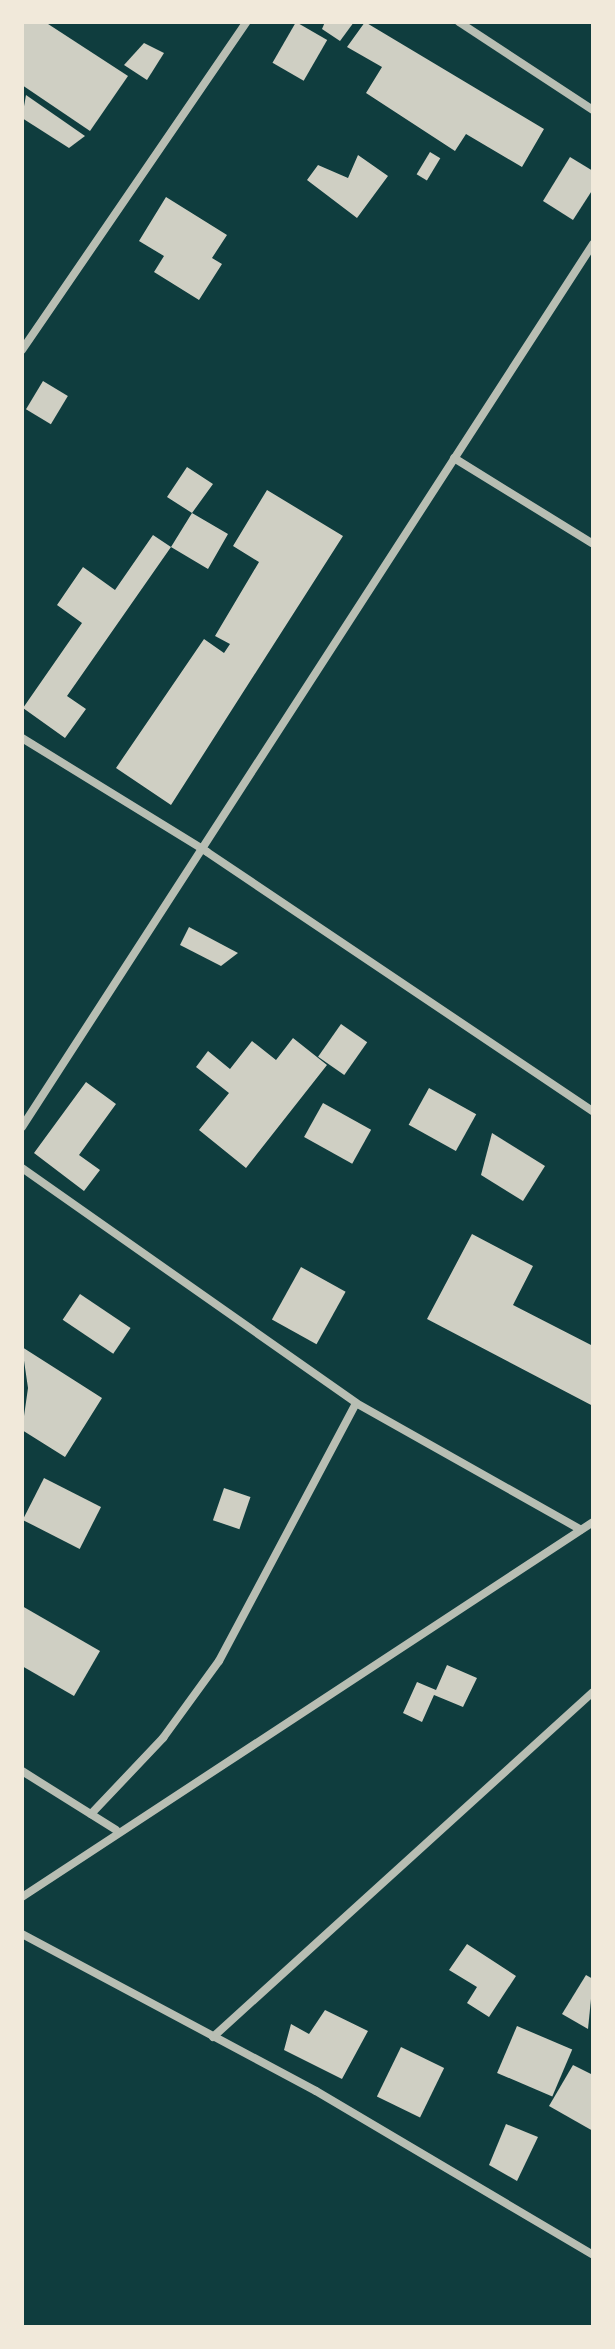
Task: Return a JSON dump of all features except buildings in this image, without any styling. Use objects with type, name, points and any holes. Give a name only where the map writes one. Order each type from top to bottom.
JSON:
[{"type":"street","points":[[22,350],[247,22]]},
{"type":"street","points":[[459,22],[593,110]]},
{"type":"street","points":[[22,1127],[207,852],[454,458],[593,244]]},
{"type":"street","points":[[454,458],[593,544]]},
{"type":"street","points":[[22,738],[207,852],[593,1111]]},
{"type":"street","points":[[22,1168],[356,1403],[581,1530]]},
{"type":"street","points":[[91,1814],[163,1738],[219,1661],[356,1403]]},
{"type":"street","points":[[22,1897],[116,1830],[593,1522]]},
{"type":"street","points":[[213,2037],[593,1692]]},
{"type":"street","points":[[22,1771],[116,1830]]},
{"type":"street","points":[[22,1934],[213,2037],[593,2255]]}]
